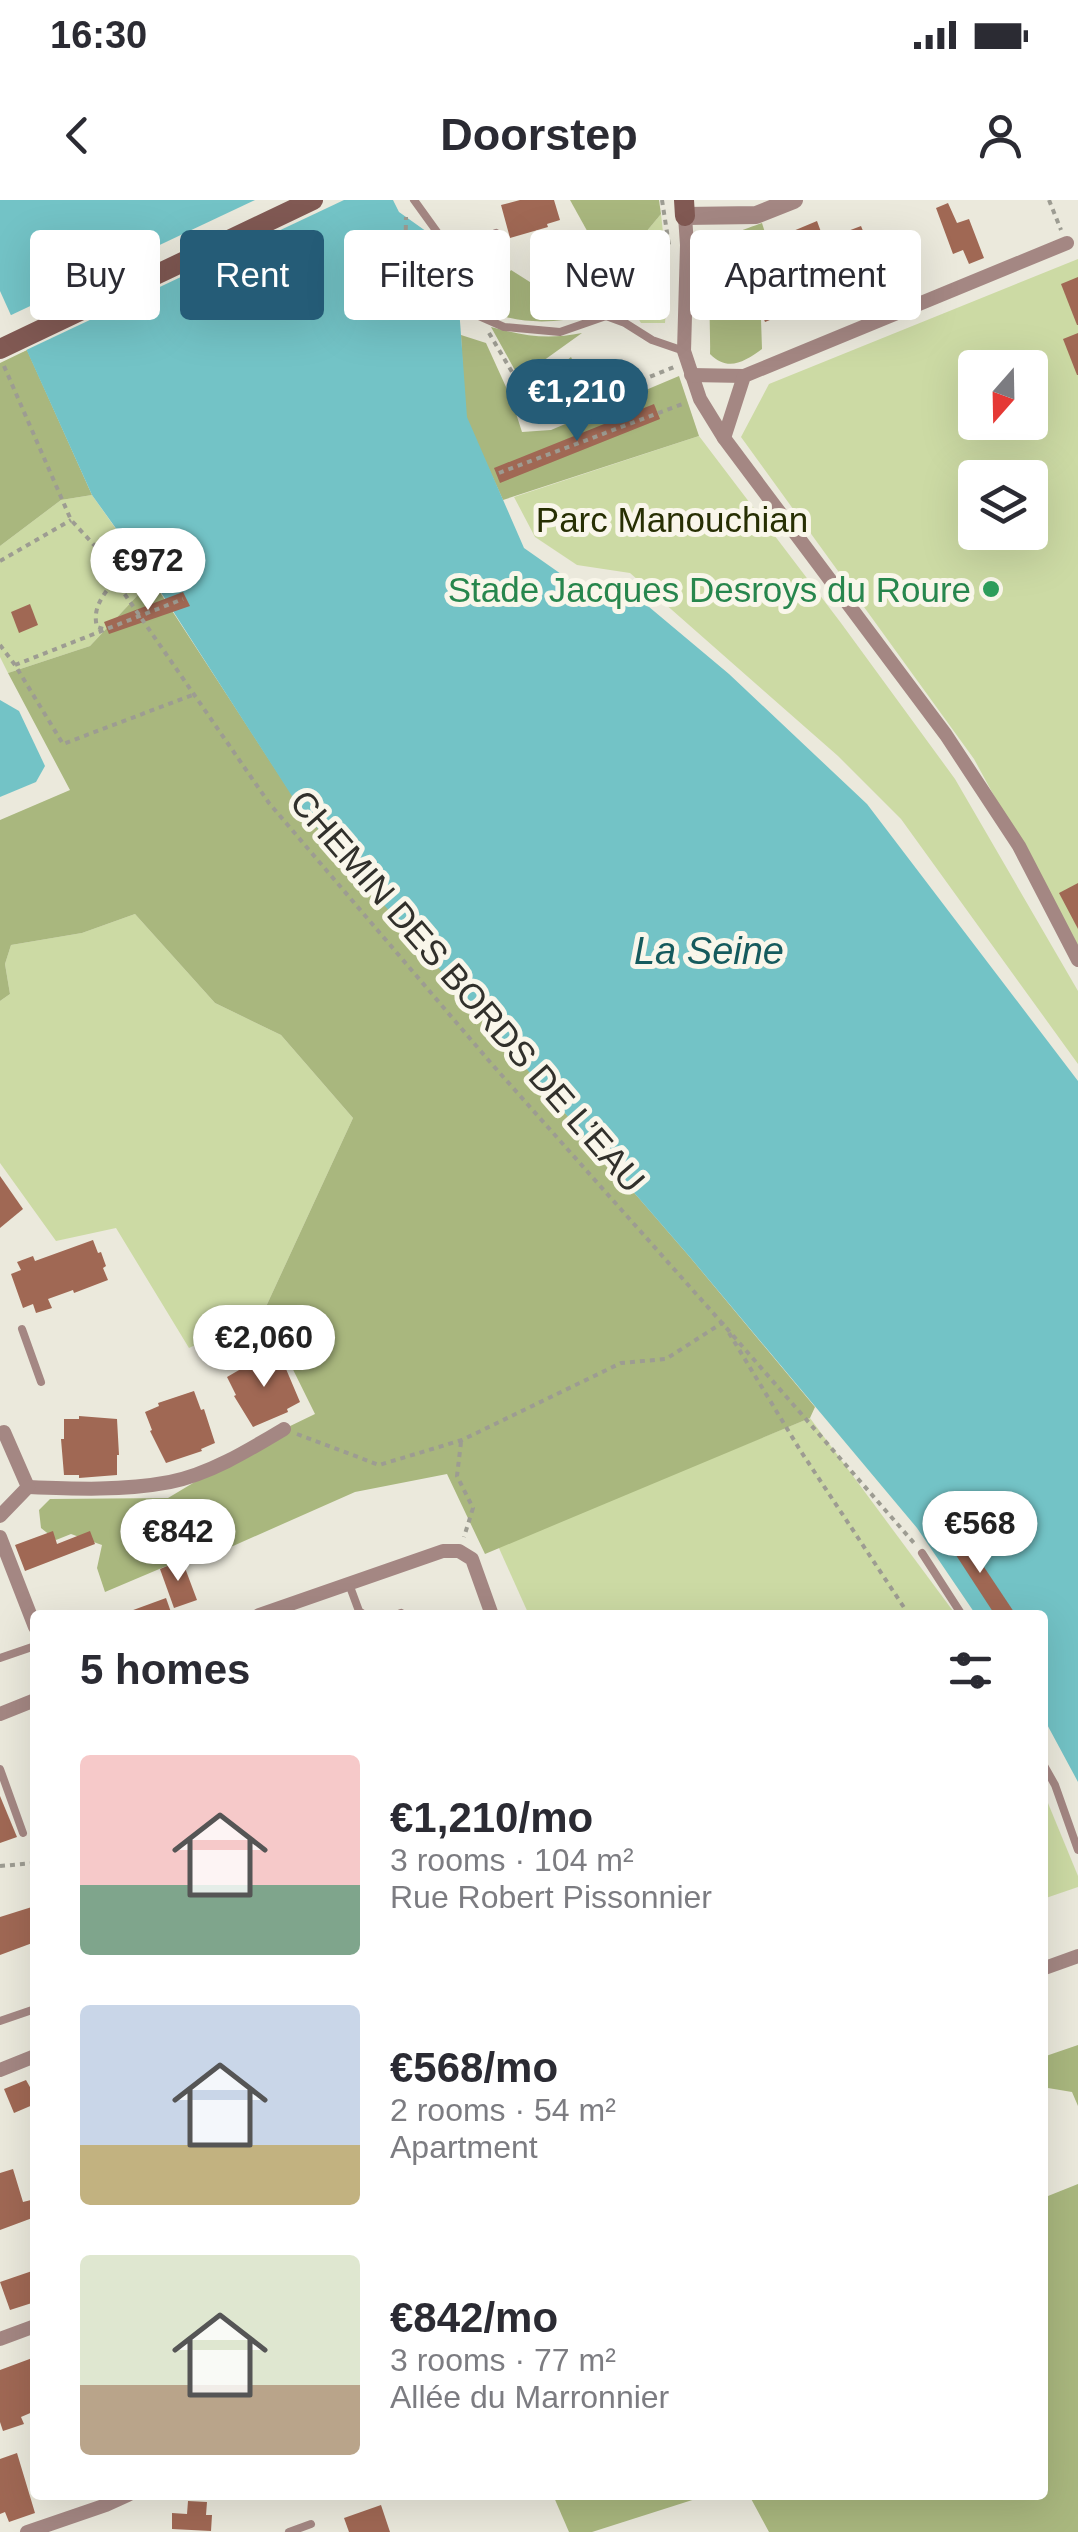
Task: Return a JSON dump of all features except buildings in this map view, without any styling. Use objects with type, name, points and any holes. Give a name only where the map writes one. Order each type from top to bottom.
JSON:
[{"type":"main road","points":[[0,334],[282,200]]},
{"type":"main road","points":[[0,348],[313,200]]},
{"type":"street","points":[[794,200],[756,215],[684,208],[688,362],[700,399],[724,438],[946,735],[1019,846],[1078,960]]},
{"type":"street","points":[[688,362],[744,376],[1066,244]]},
{"type":"street","points":[[724,438],[744,376]]},
{"type":"street","points":[[0,1516],[28,1487],[101,1491],[173,1482],[231,1460],[284,1430]]},
{"type":"street","points":[[4,1432],[28,1487]]},
{"type":"street","points":[[0,1537],[30,1614]]},
{"type":"street","points":[[273,1610],[442,1551],[460,1551],[472,1559],[490,1610]]},
{"type":"street","points":[[0,1714],[30,1702]]},
{"type":"street","points":[[1048,1966],[1078,1956]]},
{"type":"street","points":[[0,2070],[30,2058]]},
{"type":"street","points":[[0,2338],[30,2328]]},
{"type":"street","points":[[27,2532],[118,2500]]},
{"type":"lane","points":[[414,200],[436,230]]},
{"type":"lane","points":[[488,320],[504,327],[560,332],[594,320]]},
{"type":"lane","points":[[617,320],[688,362]]},
{"type":"lane","points":[[22,1328],[42,1382]]},
{"type":"lane","points":[[922,1553],[959,1610]]},
{"type":"lane","points":[[348,1584],[359,1610]]},
{"type":"lane","points":[[0,1658],[30,1648]]},
{"type":"lane","points":[[0,1769],[23,1832]]},
{"type":"lane","points":[[1048,1773],[1078,1850]]},
{"type":"lane","points":[[0,2021],[30,2011]]},
{"type":"lane","points":[[289,2532],[310,2524]]},
{"type":"path","points":[[1049,200],[1066,244]]},
{"type":"path","points":[[406,216],[406,230]]},
{"type":"path","points":[[481,320],[541,421],[688,362]]},
{"type":"path","name":"CHEMIN DES BORDS DE L’EAU","points":[[0,357],[72,520],[95,546],[269,803],[490,1062],[922,1553]]},
{"type":"path","points":[[499,473],[700,399]]},
{"type":"path","points":[[0,560],[72,520]]},
{"type":"path","points":[[103,629],[96,628],[94,618],[100,598],[115,580]]},
{"type":"path","points":[[14,664],[182,598]]},
{"type":"path","points":[[0,645],[63,744],[195,694]]},
{"type":"path","points":[[284,1430],[379,1466],[462,1440],[620,1363],[666,1359],[722,1323],[906,1610]]},
{"type":"path","points":[[460,1551],[473,1508],[458,1476],[462,1440]]},
{"type":"path","points":[[0,1866],[30,1863]]},
{"type":"green space","points":[[570,200],[659,200],[661,214],[648,230],[587,230]]},
{"type":"green space","points":[[661,214],[663,230],[648,230]]},
{"type":"green space","points":[[762,223],[764,230],[744,230]]},
{"type":"green space","points":[[1078,259],[1078,950],[974,759],[741,437],[769,384]]},
{"type":"green space","points":[[510,271],[530,282],[530,320],[563,320],[536,321],[510,318]]},
{"type":"green space","points":[[639,320],[665,320],[665,323]]},
{"type":"green space","points":[[710,320],[761,320],[762,349],[730,364],[710,354]]},
{"type":"green space","points":[[491,327],[536,336],[582,333],[536,366],[522,383]]},
{"type":"green space","points":[[461,335],[486,343],[522,432],[551,430],[679,376],[699,436],[503,500],[465,416]]},
{"type":"green space","points":[[27,350],[92,495],[61,500],[0,546],[0,363]]},
{"type":"green space","points":[[571,357],[578,372],[613,362],[620,380],[546,410],[530,391]]},
{"type":"green space","name":"Parc Manouchian","points":[[699,436],[955,779],[1078,991],[1078,1064],[901,819],[838,756],[630,573],[577,565],[535,537],[514,497]]},
{"type":"green space","points":[[92,495],[152,580],[90,646],[8,673],[0,657],[0,546],[61,500]]},
{"type":"green space","points":[[152,580],[300,807],[689,1256],[815,1407],[810,1418],[485,1554],[447,1474],[355,1492],[233,1546],[164,1567],[105,1592],[97,1568],[102,1545],[71,1534],[56,1540],[41,1528],[39,1510],[50,1499],[168,1498],[226,1457],[315,1414],[264,1311],[353,1118],[281,1035],[215,1003],[135,914],[82,933],[11,945],[5,964],[10,994],[0,1001],[0,820],[70,790],[8,673],[90,646]]},
{"type":"green space","points":[[135,914],[215,1003],[281,1035],[353,1118],[264,1311],[189,1348],[116,1228],[56,1241],[0,1163],[0,1001],[10,994],[5,964],[11,945],[82,933]]},
{"type":"green space","points":[[810,1418],[952,1610],[527,1610],[498,1546]]},
{"type":"green space","points":[[1048,1803],[1078,1876],[1078,1887],[1048,1897]]},
{"type":"green space","points":[[1078,2045],[1078,2106],[1072,2092],[1048,2088],[1048,2055]]},
{"type":"green space","points":[[1078,2184],[1078,2532],[769,2532],[752,2500],[1048,2500],[1048,2196]]},
{"type":"green space","points":[[555,2500],[692,2500],[592,2532],[569,2532]]},
{"type":"water","name":"La Seine","points":[[0,200],[393,200],[399,212],[424,230],[344,230],[344,320],[460,320],[467,417],[524,548],[571,581],[630,591],[729,674],[867,804],[1078,1081],[1078,1782],[1048,1726],[1048,1610],[973,1610],[917,1528],[689,1256],[299,807],[153,580],[92,495],[0,291]]},
{"type":"water","points":[[0,700],[19,711],[45,766],[36,782],[0,797]]},
{"type":"pier","points":[[255,200],[344,200],[280,230],[191,230]]},
{"type":"pier","points":[[180,235],[180,277],[160,287],[160,245]]},
{"type":"pier","points":[[30,306],[30,320],[90,320],[22,352],[7,317]]},
{"type":"place","name":"Stade Jacques Desroys du Roure","points":[[991,589]]}]
